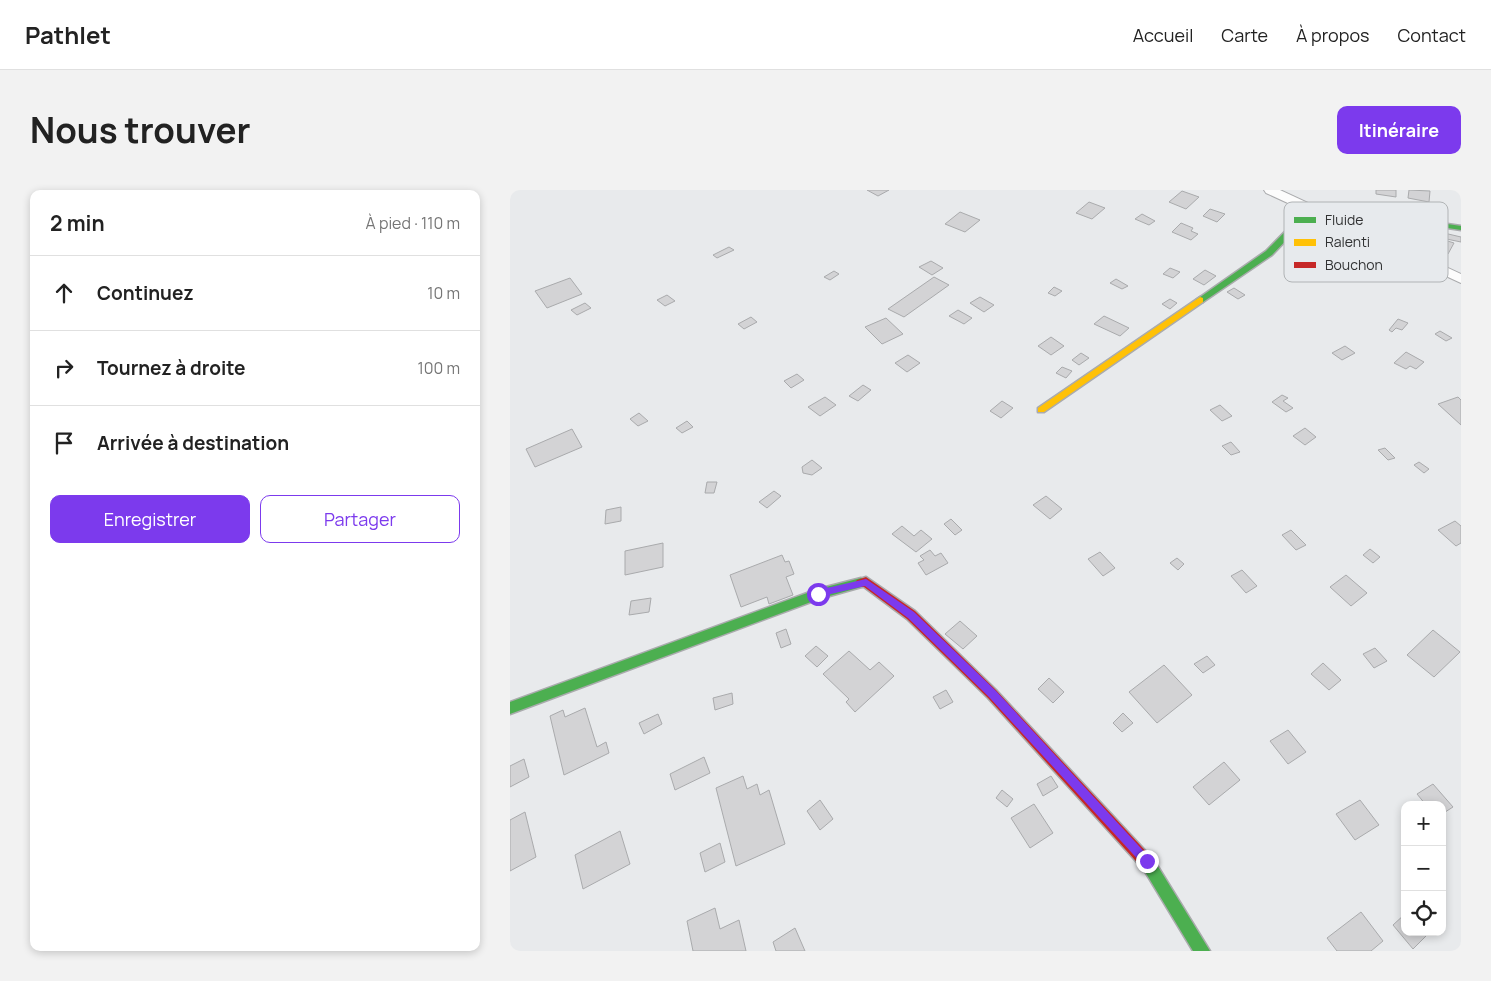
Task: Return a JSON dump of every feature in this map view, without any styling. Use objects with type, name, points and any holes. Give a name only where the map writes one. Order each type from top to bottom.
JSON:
[{"type":"street","points":[[1270,190],[1295,202]]},
{"type":"street","points":[[1448,226],[1461,228]]},
{"type":"street","points":[[1041,410],[1269,253],[1284,238]]},
{"type":"street","points":[[1448,273],[1461,279]]},
{"type":"street","points":[[510,708],[818,594],[866,582],[911,615],[992,694],[1147,861],[1202,951]]},
{"type":"building","points":[[867,190],[889,190],[878,196]]},
{"type":"building","points":[[1376,190],[1396,190],[1396,197],[1376,194]]},
{"type":"building","points":[[1409,190],[1430,191],[1429,202],[1408,198]]},
{"type":"building","points":[[1182,191],[1199,197],[1186,209],[1169,202]]},
{"type":"building","points":[[1089,202],[1105,208],[1092,219],[1076,213]]},
{"type":"building","points":[[1210,209],[1225,214],[1217,222],[1203,216]]},
{"type":"building","points":[[960,212],[980,220],[965,232],[945,224]]},
{"type":"building","points":[[1142,214],[1155,221],[1149,225],[1135,219]]},
{"type":"building","points":[[1181,223],[1193,228],[1191,231],[1198,234],[1191,240],[1172,232]]},
{"type":"building","points":[[1448,234],[1461,237],[1461,242],[1448,239]]},
{"type":"building","points":[[1448,241],[1454,243],[1448,254]]},
{"type":"building","points":[[729,247],[734,250],[717,258],[713,255]]},
{"type":"building","points":[[931,261],[943,268],[932,275],[919,267]]},
{"type":"building","points":[[1170,268],[1180,272],[1173,278],[1163,274]]},
{"type":"building","points":[[1205,270],[1216,276],[1204,285],[1193,279]]},
{"type":"building","points":[[834,271],[839,274],[830,280],[824,277]]},
{"type":"building","points":[[934,277],[949,285],[904,317],[888,309]]},
{"type":"building","points":[[570,278],[582,294],[547,308],[535,291]]},
{"type":"building","points":[[1116,279],[1128,286],[1122,289],[1110,283]]},
{"type":"building","points":[[1054,287],[1062,291],[1055,296],[1048,293]]},
{"type":"building","points":[[1234,288],[1245,295],[1238,299],[1227,292]]},
{"type":"building","points":[[667,295],[675,301],[665,306],[657,300]]},
{"type":"building","points":[[980,297],[994,305],[984,312],[970,303]]},
{"type":"building","points":[[1170,299],[1177,303],[1170,309],[1162,304]]},
{"type":"building","points":[[585,303],[591,308],[577,315],[571,310]]},
{"type":"building","points":[[958,310],[972,318],[964,324],[949,316]]},
{"type":"building","points":[[1104,316],[1129,328],[1120,336],[1094,324]]},
{"type":"building","points":[[751,317],[757,322],[744,329],[738,324]]},
{"type":"building","points":[[886,318],[903,334],[882,344],[865,327]]},
{"type":"building","points":[[1398,319],[1408,323],[1402,330],[1396,328],[1392,332],[1389,330]]},
{"type":"building","points":[[1440,331],[1452,338],[1446,341],[1435,334]]},
{"type":"building","points":[[1051,337],[1064,346],[1051,355],[1038,346]]},
{"type":"building","points":[[1345,346],[1355,353],[1342,360],[1332,353]]},
{"type":"building","points":[[1406,352],[1424,362],[1416,369],[1410,366],[1406,369],[1394,363]]},
{"type":"building","points":[[1081,353],[1089,358],[1079,365],[1072,360]]},
{"type":"building","points":[[908,355],[920,363],[907,372],[895,363]]},
{"type":"building","points":[[1062,367],[1072,371],[1066,378],[1056,373]]},
{"type":"building","points":[[797,374],[804,380],[791,388],[784,381]]},
{"type":"building","points":[[863,385],[871,390],[858,401],[849,396]]},
{"type":"building","points":[[1282,395],[1288,398],[1283,401],[1293,408],[1286,412],[1272,402]]},
{"type":"building","points":[[825,397],[836,405],[820,416],[808,407]]},
{"type":"building","points":[[1458,397],[1461,400],[1461,425],[1438,404]]},
{"type":"building","points":[[1002,401],[1013,408],[1001,418],[990,411]]},
{"type":"building","points":[[1220,405],[1232,416],[1222,421],[1210,410]]},
{"type":"building","points":[[639,413],[648,421],[638,426],[630,419]]},
{"type":"building","points":[[687,421],[693,427],[682,433],[676,428]]},
{"type":"building","points":[[1305,428],[1316,437],[1305,445],[1293,436]]},
{"type":"building","points":[[572,429],[582,447],[535,467],[526,449]]},
{"type":"building","points":[[1231,442],[1240,452],[1231,455],[1222,446]]},
{"type":"building","points":[[1385,448],[1395,458],[1388,460],[1378,450]]},
{"type":"building","points":[[812,460],[822,468],[812,475],[803,473],[802,467]]},
{"type":"building","points":[[1419,462],[1429,469],[1424,473],[1414,465]]},
{"type":"building","points":[[707,482],[717,482],[714,493],[705,493]]},
{"type":"building","points":[[774,491],[781,496],[767,508],[759,502]]},
{"type":"building","points":[[1046,496],[1062,509],[1050,519],[1033,505]]},
{"type":"building","points":[[621,507],[621,521],[605,524],[606,510]]},
{"type":"building","points":[[951,519],[962,530],[955,535],[944,524]]},
{"type":"building","points":[[1455,521],[1461,526],[1461,543],[1456,546],[1438,530]]},
{"type":"building","points":[[902,526],[914,536],[921,530],[932,539],[916,552],[892,534]]},
{"type":"building","points":[[1291,530],[1306,545],[1296,550],[1282,535]]},
{"type":"building","points":[[663,543],[663,567],[625,575],[625,551]]},
{"type":"building","points":[[1370,549],[1380,557],[1373,563],[1363,555]]},
{"type":"building","points":[[930,550],[935,556],[941,553],[948,563],[926,575],[918,563],[924,560],[920,556]]},
{"type":"building","points":[[1100,552],[1115,568],[1103,576],[1088,559]]},
{"type":"building","points":[[782,555],[785,562],[789,561],[794,574],[786,577],[793,595],[769,604],[767,597],[741,607],[730,575]]},
{"type":"building","points":[[1177,558],[1184,564],[1178,570],[1170,563]]},
{"type":"building","points":[[1242,570],[1257,586],[1246,593],[1231,576]]},
{"type":"building","points":[[1346,575],[1367,593],[1351,606],[1330,587]]},
{"type":"building","points":[[651,598],[649,612],[629,615],[631,601]]},
{"type":"building","points":[[960,621],[977,636],[963,649],[945,634]]},
{"type":"building","points":[[786,629],[791,644],[781,648],[776,633]]},
{"type":"building","points":[[1433,630],[1460,652],[1434,677],[1407,655]]},
{"type":"building","points":[[816,646],[828,656],[817,667],[805,656]]},
{"type":"building","points":[[1375,648],[1387,661],[1374,668],[1363,654]]},
{"type":"building","points":[[849,651],[870,670],[879,662],[894,676],[855,712],[846,702],[849,699],[823,674]]},
{"type":"building","points":[[1207,656],[1215,665],[1203,673],[1194,664]]},
{"type":"building","points":[[1323,663],[1341,680],[1329,690],[1311,674]]},
{"type":"building","points":[[1164,665],[1192,695],[1157,723],[1129,692]]},
{"type":"building","points":[[1049,678],[1064,692],[1053,703],[1038,689]]},
{"type":"building","points":[[946,690],[953,702],[940,709],[933,697]]},
{"type":"building","points":[[732,693],[733,704],[715,710],[713,698]]},
{"type":"building","points":[[585,708],[597,747],[606,742],[609,753],[564,775],[550,716],[563,710],[565,717]]},
{"type":"building","points":[[1123,713],[1133,723],[1122,732],[1113,723]]},
{"type":"building","points":[[658,714],[662,724],[644,734],[639,723]]},
{"type":"building","points":[[1288,730],[1306,752],[1288,764],[1270,741]]},
{"type":"building","points":[[704,757],[710,773],[675,790],[670,774]]},
{"type":"building","points":[[524,759],[529,777],[510,787],[510,766]]},
{"type":"building","points":[[1224,762],[1240,780],[1209,805],[1193,787]]},
{"type":"building","points":[[743,776],[747,789],[757,784],[760,795],[769,790],[785,844],[736,866],[716,788]]},
{"type":"building","points":[[1051,776],[1058,787],[1043,796],[1037,784]]},
{"type":"building","points":[[1433,784],[1453,807],[1446,811],[1446,801],[1423,801],[1417,794]]},
{"type":"building","points":[[1002,790],[1013,799],[1007,807],[996,798]]},
{"type":"building","points":[[820,800],[833,819],[820,830],[807,811]]},
{"type":"building","points":[[1360,800],[1379,825],[1355,840],[1336,814]]},
{"type":"building","points":[[1034,804],[1053,833],[1030,848],[1011,818]]},
{"type":"building","points":[[525,812],[536,857],[510,871],[510,820]]},
{"type":"building","points":[[620,831],[630,864],[583,889],[575,855]]},
{"type":"building","points":[[720,843],[725,862],[705,872],[700,853]]},
{"type":"building","points":[[715,908],[720,929],[739,920],[746,951],[693,951],[687,921]]},
{"type":"building","points":[[1361,912],[1383,941],[1371,951],[1337,951],[1327,938]]},
{"type":"building","points":[[1401,918],[1401,935],[1393,925]]},
{"type":"building","points":[[795,928],[805,951],[776,951],[773,942]]},
{"type":"building","points":[[1402,936],[1426,936],[1413,949]]},
{"type":"traffic: fast","points":[[1448,226],[1461,228]]},
{"type":"traffic: fast","points":[[1200,300],[1269,253],[1284,238]]},
{"type":"traffic: fast","points":[[510,708],[818,594],[861,583]]},
{"type":"traffic: fast","points":[[1149,865],[1202,951]]},
{"type":"traffic: slow","points":[[1041,410],[1200,300]]},
{"type":"traffic: jam","points":[[861,583],[866,582],[911,615],[992,694],[1149,865]]},
{"type":"route","points":[[818,594],[866,582],[911,615],[992,694],[1147,861]]}]
